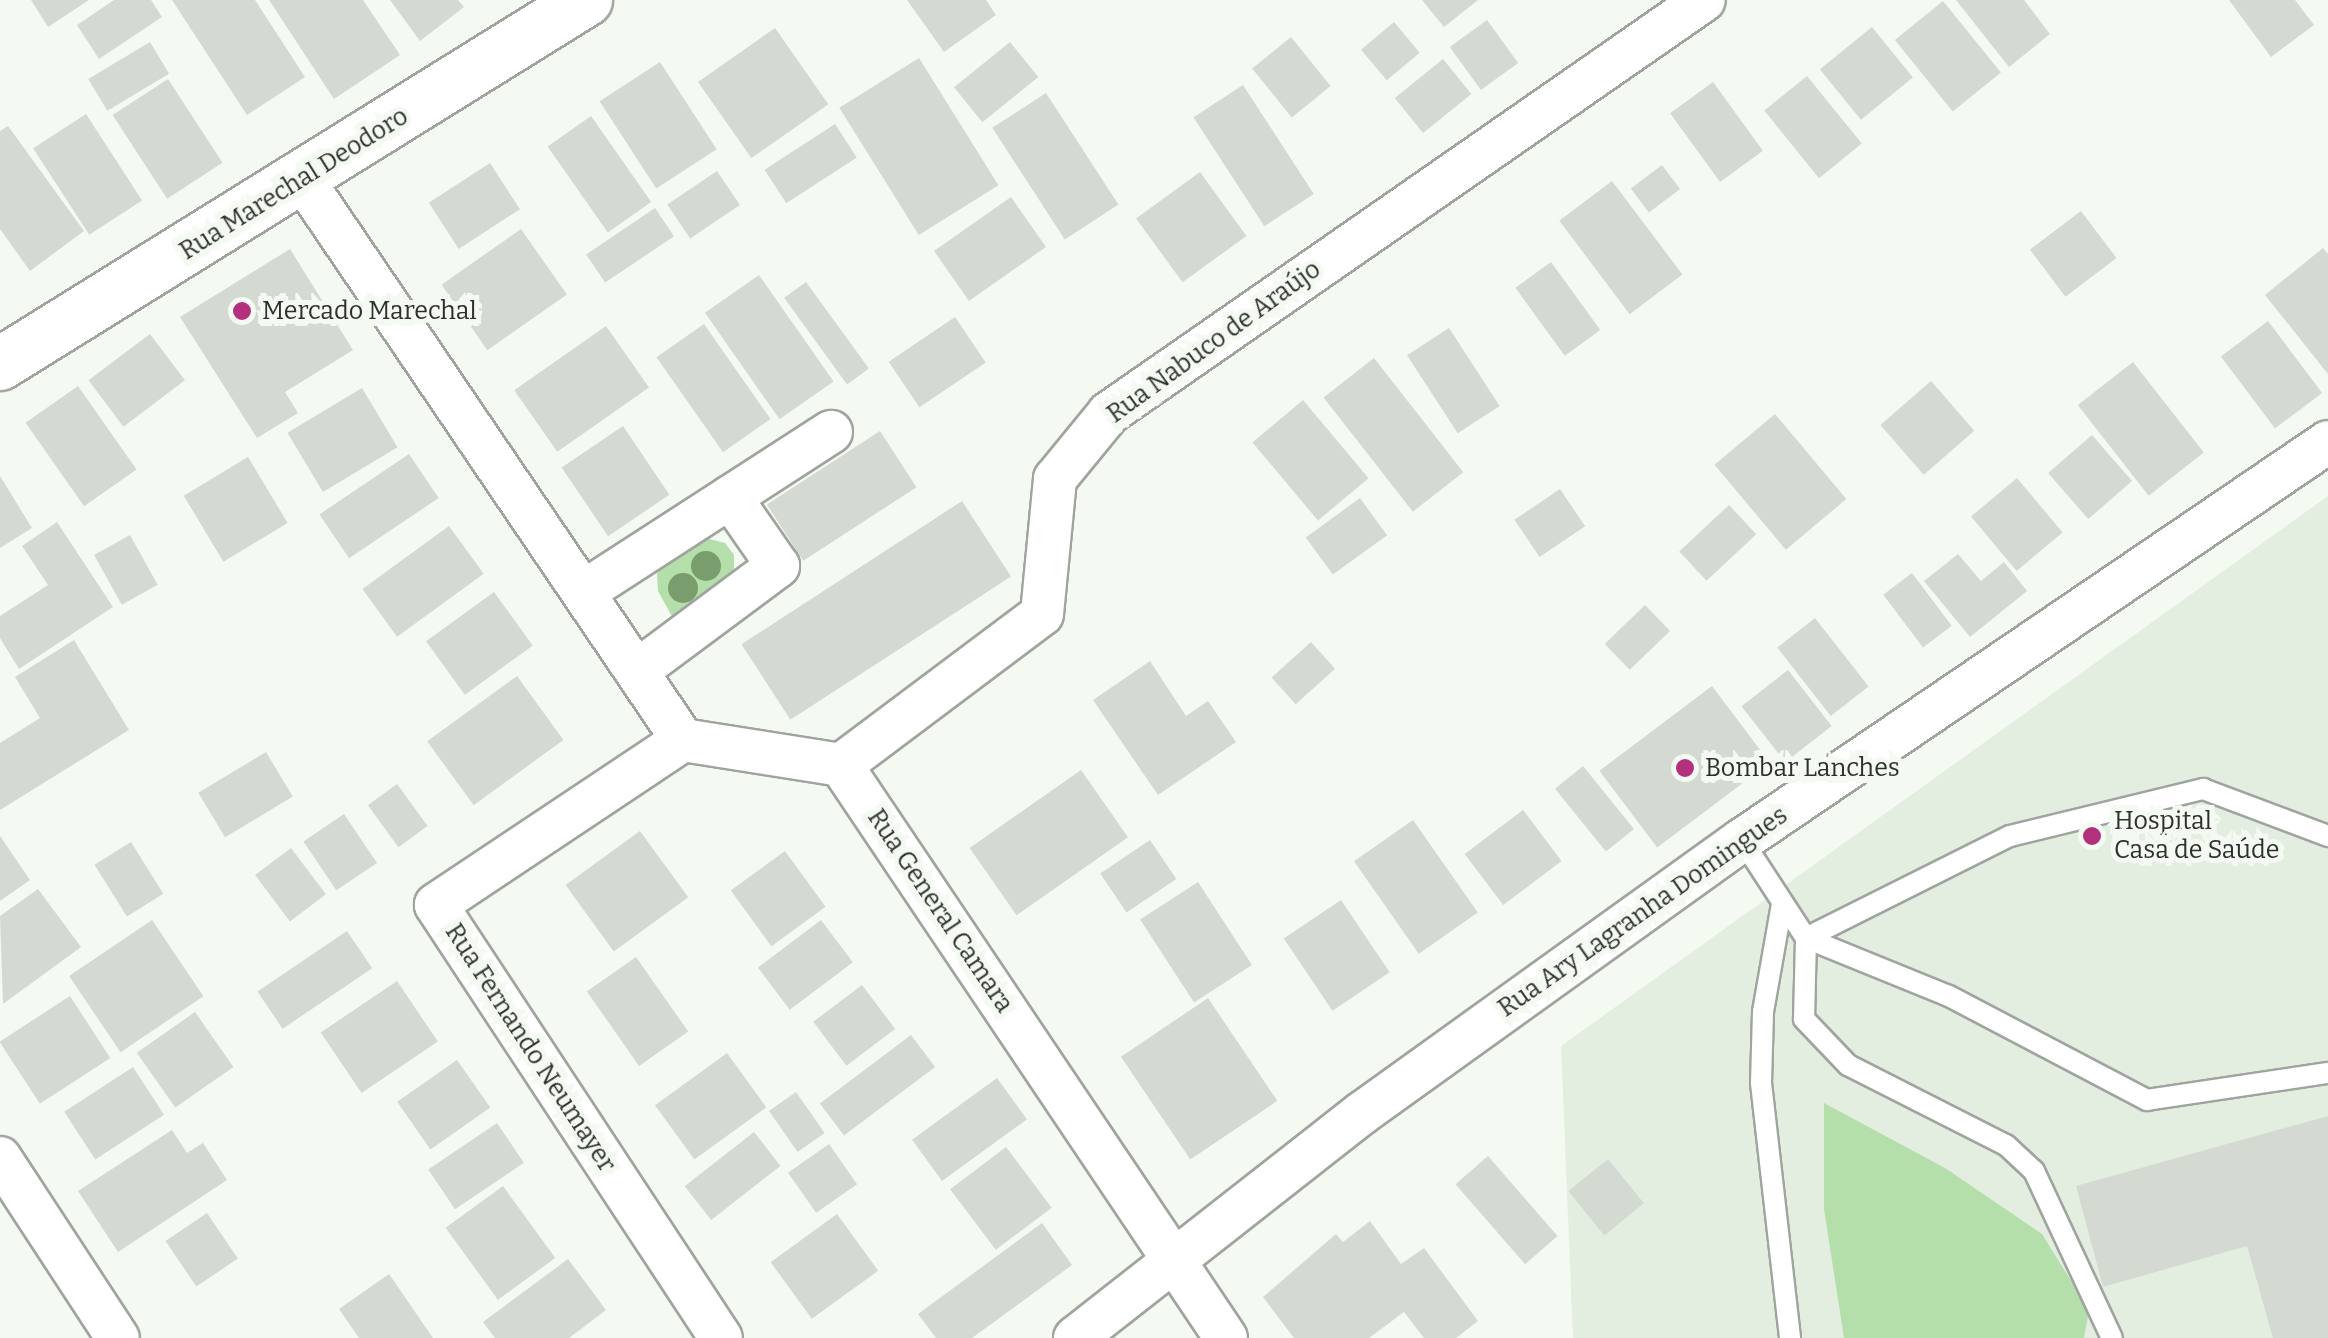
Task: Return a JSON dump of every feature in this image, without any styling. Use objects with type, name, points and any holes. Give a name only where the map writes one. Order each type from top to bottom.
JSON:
[{"type":"street","name":"Rua Marechal Deodoro","points":[[0,364],[303,180],[586,0]]},
{"type":"street","name":"Rua Nabuco de Araújo","points":[[841,765],[1042,614],[1055,479],[1108,413],[1704,0]]},
{"type":"street","points":[[303,180],[586,591],[683,740],[841,765]]},
{"type":"street","points":[[586,591],[832,432]]},
{"type":"street","name":"Rua Ary Lagranha Domingues","points":[[1075,1338],[1362,1112],[1742,840],[2328,442]]},
{"type":"street","points":[[637,671],[778,566],[730,497]]},
{"type":"street","name":"Rua Fernando Neumayer","points":[[683,740],[436,905],[720,1338]]},
{"type":"street","name":"Rua General Camara","points":[[841,765],[1226,1338]]},
{"type":"street","points":[[0,1158],[118,1338]]},
{"type":"lane","points":[[1806,938],[2010,836],[2202,789],[2328,836]]},
{"type":"lane","points":[[1742,840],[1806,938],[1949,996],[2147,1100],[2328,1072]]},
{"type":"lane","points":[[1782,904],[1763,1012],[1760,1083],[1790,1338]]},
{"type":"lane","points":[[1806,938],[1804,1019],[1848,1065],[1993,1138],[2034,1171],[2112,1338]]},
{"type":"shaded area","name":"Hospital Casa de Saúde","points":[[2328,496],[2328,1338],[1573,1338],[1561,1046]]},
{"type":"green space","points":[[706,538],[725,543],[734,555],[734,581],[674,620],[658,591],[657,574],[668,556]]},
{"type":"green space","points":[[1824,1103],[1945,1168],[2042,1234],[2089,1310],[2084,1338],[1844,1338],[1824,1209]]},
{"type":"building","points":[[31,0],[89,0],[48,27]]},
{"type":"building","points":[[114,0],[151,0],[162,17],[99,59],[77,25]]},
{"type":"building","points":[[172,0],[255,0],[305,77],[247,115]]},
{"type":"building","points":[[269,0],[363,0],[400,55],[334,99]]},
{"type":"building","points":[[390,0],[458,0],[464,7],[420,41]]},
{"type":"building","points":[[907,0],[986,0],[996,15],[944,52]]},
{"type":"building","points":[[1422,0],[1478,0],[1444,27]]},
{"type":"building","points":[[1956,0],[2024,0],[2050,34],[2009,67]]},
{"type":"building","points":[[2229,0],[2295,0],[2314,25],[2271,57]]},
{"type":"building","points":[[1943,1],[2001,72],[1953,112],[1895,40]]},
{"type":"building","points":[[1487,20],[1518,63],[1481,90],[1450,47]]},
{"type":"building","points":[[1394,22],[1420,53],[1387,80],[1361,50]]},
{"type":"building","points":[[1872,27],[1913,78],[1861,120],[1820,69]]},
{"type":"building","points":[[775,28],[828,104],[751,158],[698,82]]},
{"type":"building","points":[[1291,37],[1331,86],[1292,117],[1252,68]]},
{"type":"building","points":[[150,42],[169,74],[107,111],[88,79]]},
{"type":"building","points":[[1010,42],[1038,77],[982,122],[954,87]]},
{"type":"building","points":[[919,58],[998,185],[919,235],[839,108]]},
{"type":"building","points":[[1443,59],[1471,94],[1423,133],[1395,98]]},
{"type":"building","points":[[660,62],[717,149],[656,188],[600,101]]},
{"type":"building","points":[[1807,76],[1862,144],[1819,178],[1764,111]]},
{"type":"building","points":[[168,79],[222,163],[167,199],[113,115]]},
{"type":"building","points":[[1713,82],[1763,151],[1720,182],[1670,113]]},
{"type":"building","points":[[1243,85],[1314,194],[1264,226],[1194,117]]},
{"type":"building","points":[[1046,93],[1118,205],[1065,239],[992,128]]},
{"type":"building","points":[[86,114],[142,200],[89,235],[33,148]]},
{"type":"building","points":[[591,116],[651,202],[608,232],[548,146]]},
{"type":"building","points":[[835,124],[857,158],[786,203],[765,170]]},
{"type":"building","points":[[8,126],[84,231],[30,271],[0,229],[0,131]]},
{"type":"building","points":[[490,163],[520,209],[459,249],[429,203]]},
{"type":"building","points":[[1662,165],[1680,189],[1649,212],[1631,188]]},
{"type":"building","points":[[717,171],[740,205],[690,239],[667,205]]},
{"type":"building","points":[[1200,172],[1246,236],[1183,282],[1136,218]]},
{"type":"building","points":[[1612,181],[1682,274],[1630,314],[1559,221]]},
{"type":"building","points":[[1011,197],[1046,247],[969,301],[934,251]]},
{"type":"building","points":[[655,208],[674,236],[605,283],[586,254]]},
{"type":"building","points":[[2081,211],[2117,258],[2065,297],[2030,250]]},
{"type":"building","points":[[521,229],[567,295],[487,350],[442,285]]},
{"type":"building","points":[[2323,248],[2328,254],[2328,374],[2265,295]]},
{"type":"building","points":[[290,249],[353,350],[285,392],[298,413],[257,438],[180,317]]},
{"type":"building","points":[[1551,262],[1600,330],[1565,356],[1515,288]]},
{"type":"building","points":[[759,275],[834,381],[780,419],[705,313]]},
{"type":"building","points":[[806,282],[869,369],[847,384],[784,298]]},
{"type":"building","points":[[955,317],[986,363],[919,407],[889,362]]},
{"type":"building","points":[[2268,321],[2322,393],[2275,428],[2221,357]]},
{"type":"building","points":[[704,324],[771,419],[723,452],[656,357]]},
{"type":"building","points":[[606,326],[649,387],[557,452],[514,390]]},
{"type":"building","points":[[1449,328],[1500,406],[1458,433],[1407,355]]},
{"type":"building","points":[[150,334],[185,380],[123,427],[89,380]]},
{"type":"building","points":[[1374,358],[1463,472],[1413,512],[1324,397]]},
{"type":"building","points":[[2133,362],[2204,453],[2149,496],[2078,405]]},
{"type":"building","points":[[1931,381],[1974,431],[1924,475],[1880,425]]},
{"type":"building","points":[[78,386],[137,470],[84,506],[26,423]]},
{"type":"building","points":[[362,388],[398,447],[323,492],[287,433]]},
{"type":"building","points":[[1303,400],[1369,478],[1318,521],[1252,442]]},
{"type":"building","points":[[1775,414],[1846,499],[1786,550],[1714,465]]},
{"type":"building","points":[[623,426],[669,495],[608,536],[562,467]]},
{"type":"building","points":[[880,431],[916,487],[803,561],[767,505]]},
{"type":"building","points":[[2092,435],[2132,481],[2088,519],[2048,473]]},
{"type":"building","points":[[409,454],[439,498],[349,558],[319,514]]},
{"type":"building","points":[[248,457],[288,523],[223,562],[184,496]]},
{"type":"building","points":[[0,476],[32,528],[0,548]]},
{"type":"building","points":[[2017,478],[2063,532],[2017,571],[1971,517]]},
{"type":"building","points":[[1560,489],[1585,526],[1540,557],[1514,520]]},
{"type":"building","points":[[1360,498],[1387,535],[1333,575],[1306,537]]},
{"type":"building","points":[[962,501],[1011,576],[790,720],[741,644]]},
{"type":"building","points":[[1729,505],[1756,534],[1707,581],[1679,551]]},
{"type":"building","points":[[57,522],[113,607],[19,669],[0,638],[0,616],[48,585],[22,546]]},
{"type":"building","points":[[449,526],[484,574],[397,637],[362,589]]},
{"type":"building","points":[[130,535],[158,585],[122,605],[94,555]]},
{"type":"building","points":[[1958,554],[1981,581],[2004,562],[2027,591],[1970,637],[1924,581]]},
{"type":"building","points":[[1912,573],[1952,626],[1923,647],[1883,595]]},
{"type":"building","points":[[494,592],[533,645],[465,695],[426,641]]},
{"type":"building","points":[[1645,605],[1670,631],[1630,670],[1605,644]]},
{"type":"building","points":[[1815,618],[1869,687],[1831,716],[1777,648]]},
{"type":"building","points":[[74,640],[129,730],[0,810],[0,743],[40,718],[15,677]]},
{"type":"building","points":[[1311,642],[1335,669],[1296,704],[1272,677]]},
{"type":"building","points":[[1150,661],[1186,716],[1208,701],[1236,742],[1158,795],[1093,700]]},
{"type":"building","points":[[1788,670],[1832,726],[1785,762],[1742,706]]},
{"type":"building","points":[[517,676],[563,740],[474,805],[427,741]]},
{"type":"building","name":"Bombar Lanches","points":[[1712,686],[1770,763],[1657,848],[1599,771]]},
{"type":"building","points":[[266,752],[293,797],[225,837],[198,793]]},
{"type":"building","points":[[1583,766],[1634,829],[1606,852],[1555,789]]},
{"type":"building","points":[[1081,770],[1128,837],[1017,915],[970,848]]},
{"type":"building","points":[[397,784],[428,826],[398,847],[368,805]]},
{"type":"building","points":[[1523,810],[1562,861],[1503,905],[1465,854]]},
{"type":"building","points":[[344,814],[377,863],[336,890],[303,841]]},
{"type":"building","points":[[1413,820],[1478,913],[1419,954],[1354,861]]},
{"type":"building","points":[[640,831],[688,897],[614,951],[566,885]]},
{"type":"building","points":[[0,836],[30,880],[0,901]]},
{"type":"building","points":[[1150,840],[1176,879],[1127,913],[1100,874]]},
{"type":"building","points":[[131,842],[163,894],[127,917],[95,865]]},
{"type":"building","points":[[291,848],[326,894],[290,921],[255,875]]},
{"type":"building","points":[[785,851],[826,907],[771,946],[731,890]]},
{"type":"building","points":[[1198,882],[1252,965],[1194,1003],[1140,920]]},
{"type":"building","points":[[38,889],[81,947],[3,1004],[0,916]]},
{"type":"building","points":[[1341,900],[1390,972],[1332,1011],[1284,939]]},
{"type":"building","points":[[152,920],[203,996],[121,1052],[69,976]]},
{"type":"building","points":[[821,920],[853,962],[790,1010],[758,968]]},
{"type":"building","points":[[347,931],[372,968],[283,1029],[257,991]]},
{"type":"building","points":[[636,957],[688,1032],[639,1066],[587,991]]},
{"type":"building","points":[[397,981],[438,1042],[362,1093],[321,1032]]},
{"type":"building","points":[[862,985],[895,1029],[846,1066],[813,1022]]},
{"type":"building","points":[[70,996],[110,1058],[40,1104],[0,1041]]},
{"type":"building","points":[[1208,998],[1277,1101],[1190,1160],[1121,1057]]},
{"type":"building","points":[[195,1012],[233,1067],[175,1108],[137,1053]]},
{"type":"building","points":[[911,1035],[935,1067],[844,1136],[820,1104]]},
{"type":"building","points":[[727,1053],[766,1107],[694,1160],[655,1105]]},
{"type":"building","points":[[457,1060],[490,1108],[430,1149],[397,1102]]},
{"type":"building","points":[[133,1067],[164,1115],[95,1159],[64,1112]]},
{"type":"building","points":[[997,1078],[1027,1119],[942,1181],[912,1140]]},
{"type":"building","points":[[796,1092],[825,1133],[798,1152],[769,1111]]},
{"type":"building","points":[[2328,1116],[2328,1338],[2273,1338],[2247,1246],[2103,1287],[2076,1186]]},
{"type":"building","points":[[497,1123],[524,1163],[455,1209],[428,1169]]},
{"type":"building","points":[[172,1130],[187,1153],[203,1143],[227,1180],[118,1252],[78,1191]]},
{"type":"building","points":[[754,1132],[780,1166],[711,1220],[685,1186]]},
{"type":"building","points":[[829,1144],[857,1184],[816,1213],[788,1173]]},
{"type":"building","points":[[1006,1147],[1052,1208],[996,1250],[950,1189]]},
{"type":"building","points":[[1488,1156],[1558,1236],[1525,1264],[1456,1184]]},
{"type":"building","points":[[1608,1159],[1644,1203],[1604,1235],[1568,1191]]},
{"type":"building","points":[[503,1186],[555,1258],[498,1300],[446,1228]]},
{"type":"building","points":[[207,1213],[238,1259],[196,1287],[166,1241]]},
{"type":"building","points":[[837,1214],[878,1271],[812,1319],[771,1262]]},
{"type":"building","points":[[1370,1221],[1401,1264],[1424,1248],[1478,1321],[1456,1338],[1424,1338],[1404,1312],[1369,1338],[1294,1338],[1263,1297],[1336,1234],[1343,1242]]},
{"type":"building","points":[[1042,1223],[1072,1265],[972,1338],[936,1338],[918,1314]]},
{"type":"building","points":[[568,1259],[606,1310],[569,1338],[495,1338],[483,1322]]},
{"type":"building","points":[[389,1274],[433,1338],[359,1338],[339,1309]]},
{"type":"place","name":"Mercado Marechal","points":[[242,311]]},
{"type":"place","name":"Bombar Lanches","points":[[1685,768]]},
{"type":"place","name":"Hospital Casa de Saúde","points":[[2092,836]]}]
